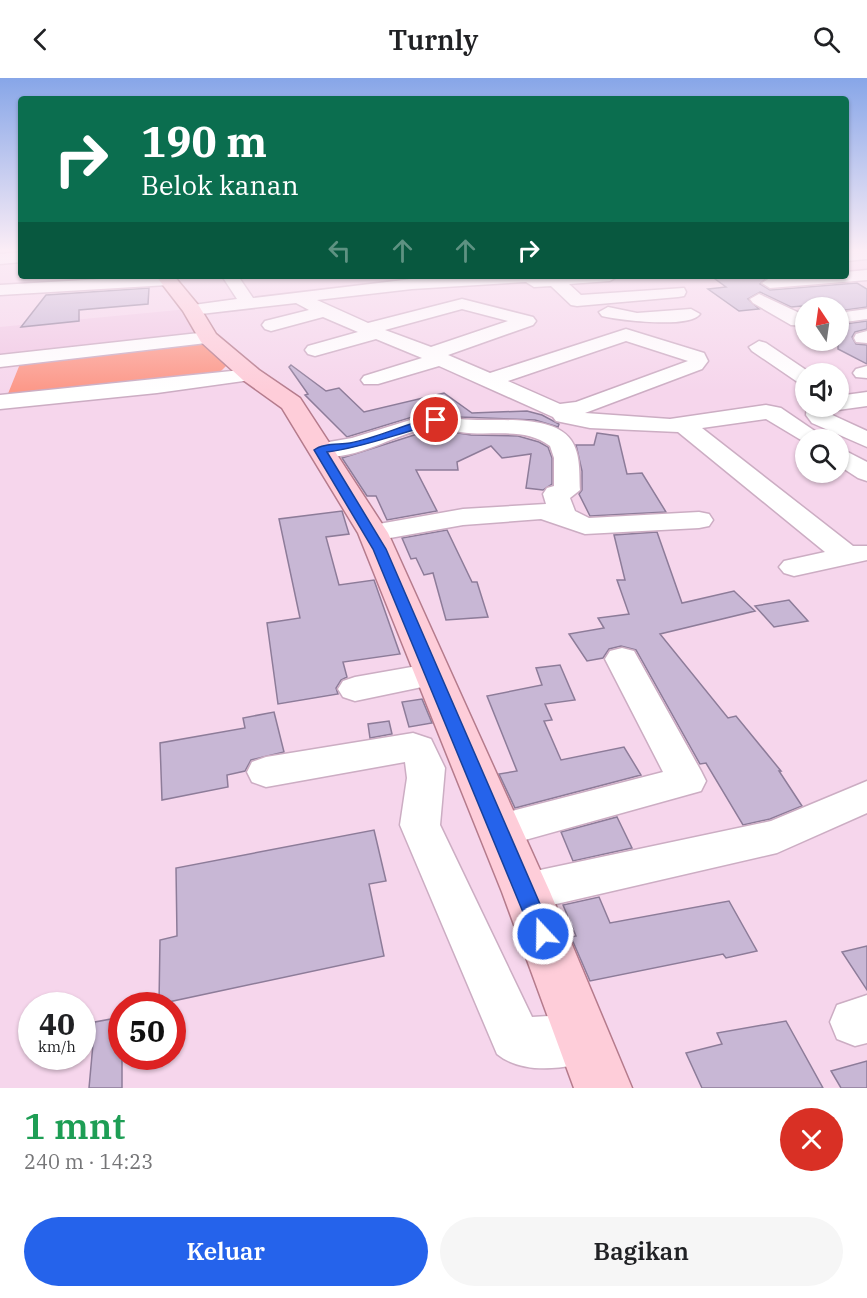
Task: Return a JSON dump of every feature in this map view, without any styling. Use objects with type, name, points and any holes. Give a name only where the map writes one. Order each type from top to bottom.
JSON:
[{"type":"main road","points":[[180,297],[200,324],[251,375],[291,402],[373,533],[526,892],[603,1088]]},
{"type":"street","points":[[244,297],[248,303]]},
{"type":"street","points":[[0,361],[200,324],[248,303],[307,297]]},
{"type":"street","points":[[573,297],[577,301],[633,318],[691,314]]},
{"type":"street","points":[[577,301],[620,297]]},
{"type":"street","points":[[300,298],[324,311],[435,356],[488,381],[556,411],[572,419],[695,365],[698,359],[627,335],[488,381]]},
{"type":"street","points":[[759,299],[795,320]]},
{"type":"street","points":[[315,350],[462,304],[527,321],[371,380]]},
{"type":"street","points":[[271,325],[324,311]]},
{"type":"street","points":[[849,316],[867,314]]},
{"type":"street","points":[[759,346],[795,372]]},
{"type":"street","points":[[0,402],[157,387],[251,375]]},
{"type":"street","points":[[849,401],[867,399]]},
{"type":"street","points":[[585,415],[670,426],[766,412],[773,413],[798,429]]},
{"type":"street","points":[[819,417],[867,440]]},
{"type":"street","points":[[320,450],[355,445],[433,420],[462,426],[502,425],[544,432],[561,443],[566,458],[567,490],[556,494],[580,529]]},
{"type":"street","points":[[684,425],[858,554]]},
{"type":"street","points":[[849,461],[867,473]]},
{"type":"street","points":[[373,533],[463,517],[541,511],[580,529],[699,520]]},
{"type":"street","points":[[794,567],[858,554]]},
{"type":"street","points":[[500,830],[687,781],[622,659]]},
{"type":"street","points":[[355,689],[434,674]]},
{"type":"street","points":[[266,772],[413,747],[418,749],[428,782],[420,810],[420,825],[515,1036],[519,1042],[524,1043],[583,1039]]},
{"type":"street","points":[[526,892],[777,836],[867,796]]},
{"type":"shaded area","points":[[189,309],[216,338],[0,361],[0,327]]},
{"type":"shaded area","points":[[216,338],[233,359],[220,372],[242,381],[3,406],[22,359]]},
{"type":"building","points":[[44,297],[148,297],[148,304],[79,310],[79,321],[21,327]]},
{"type":"building","points":[[719,297],[751,297],[748,299],[759,309],[739,311]]},
{"type":"building","points":[[771,297],[795,297],[795,307],[791,307]]},
{"type":"building","points":[[849,297],[867,297],[867,307],[849,309]]},
{"type":"building","points":[[867,321],[867,329],[855,332],[852,337],[856,344],[867,345],[867,364],[842,351],[849,351],[849,323]]},
{"type":"building","points":[[291,365],[326,391],[339,388],[364,412],[444,393],[472,413],[527,411],[542,415],[559,424],[558,427],[535,420],[460,417],[432,411],[347,437],[305,395],[308,394],[289,367]]},
{"type":"building","points":[[433,429],[471,435],[518,436],[539,442],[548,447],[552,458],[552,484],[543,490],[526,488],[531,454],[502,458],[491,446],[457,462],[458,470],[416,470],[437,511],[387,520],[376,496],[367,496],[342,458]]},
{"type":"building","points":[[597,433],[618,436],[627,474],[642,473],[666,512],[590,516],[579,494],[582,490],[582,471],[576,445],[594,445]]},
{"type":"building","points":[[342,511],[349,534],[326,537],[339,585],[374,580],[400,654],[343,662],[347,677],[341,680],[336,688],[338,694],[278,704],[267,623],[300,618],[279,519]]},
{"type":"building","points":[[447,530],[472,582],[477,582],[488,617],[446,620],[433,573],[424,575],[416,558],[411,559],[402,538]]},
{"type":"building","points":[[657,532],[682,603],[734,591],[755,611],[660,634],[728,718],[736,716],[781,771],[779,771],[802,806],[770,819],[743,825],[706,763],[700,764],[636,650],[621,646],[609,649],[603,658],[587,661],[569,634],[604,628],[598,618],[629,614],[617,580],[625,580],[614,535]]},
{"type":"building","points":[[789,600],[808,621],[774,627],[755,606]]},
{"type":"building","points":[[560,665],[575,700],[545,704],[552,720],[544,721],[561,760],[624,747],[641,775],[515,808],[499,774],[517,771],[487,696],[542,685],[536,668]]},
{"type":"building","points":[[422,699],[432,723],[409,727],[402,702]]},
{"type":"building","points":[[274,712],[284,752],[251,760],[245,771],[227,775],[228,787],[162,800],[160,743],[245,728],[243,718]]},
{"type":"building","points":[[389,721],[392,734],[370,738],[368,724]]},
{"type":"building","points":[[617,817],[632,848],[573,861],[561,832]]},
{"type":"building","points":[[374,830],[386,881],[369,884],[384,956],[186,998],[186,992],[159,992],[160,940],[177,936],[176,868]]},
{"type":"building","points":[[599,897],[610,923],[729,901],[757,951],[726,958],[723,954],[590,981],[571,937],[576,936],[563,905]]},
{"type":"building","points":[[867,946],[867,990],[842,952]]},
{"type":"building","points":[[108,1020],[108,1070],[122,1070],[122,1088],[89,1088],[91,1070],[96,1070],[96,1022]]},
{"type":"building","points":[[786,1021],[823,1088],[702,1088],[686,1053],[722,1044],[717,1033]]},
{"type":"building","points":[[867,1061],[867,1088],[841,1088],[831,1071]]},
{"type":"route","points":[[436,420],[410,426],[355,445],[320,450],[373,533],[543,934]]}]
